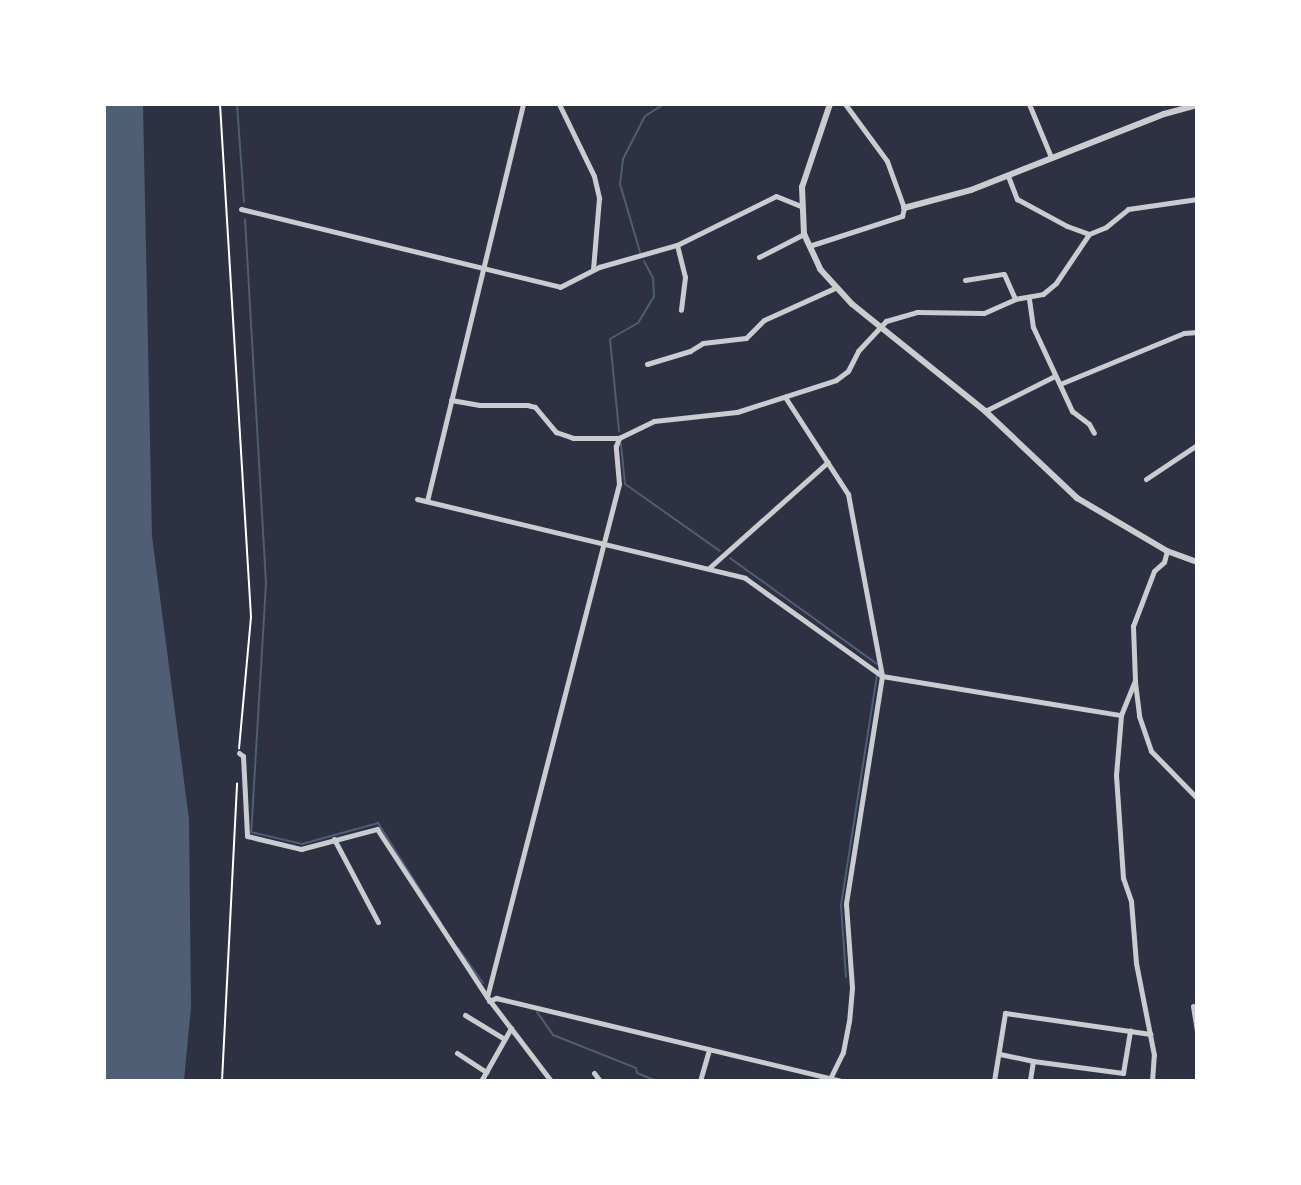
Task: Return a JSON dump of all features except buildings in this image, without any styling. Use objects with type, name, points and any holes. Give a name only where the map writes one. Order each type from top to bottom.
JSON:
[{"type":"street","points":[[427,501],[523,104]]},
{"type":"street","points":[[559,104],[594,176],[599,198],[593,269]]},
{"type":"street","points":[[830,104],[808,164],[801,206],[808,247],[835,288],[985,411],[1077,498],[1167,551],[1197,562]]},
{"type":"street","points":[[808,247],[902,216],[904,208],[887,161],[845,104]]},
{"type":"street","points":[[1029,104],[1051,157]]},
{"type":"street","points":[[904,208],[971,190],[1164,114],[1197,105]]},
{"type":"street","points":[[1008,176],[1017,199],[1067,226],[1089,234]]},
{"type":"street","points":[[241,209],[483,271],[560,287],[593,269],[677,245],[776,196],[801,206]]},
{"type":"street","points":[[451,400],[480,405],[527,405],[535,407],[556,432],[564,435],[619,438],[654,421],[737,412],[836,380],[848,371],[879,326],[917,312],[984,313],[1015,299],[1029,299],[1056,283],[1089,234],[1142,204],[1197,199]]},
{"type":"street","points":[[759,257],[804,234]]},
{"type":"street","points":[[677,245],[685,277],[681,310]]},
{"type":"street","points":[[965,280],[1004,274],[1015,299]]},
{"type":"street","points":[[647,364],[690,351],[703,343],[746,338],[764,320],[835,288]]},
{"type":"street","points":[[1029,299],[1033,327],[1055,376],[1072,411],[1089,424],[1094,433]]},
{"type":"street","points":[[1060,384],[1184,333],[1197,332]]},
{"type":"street","points":[[985,411],[1055,376]]},
{"type":"street","points":[[785,397],[848,494],[882,676],[846,904],[852,988],[849,1021],[843,1052],[830,1080]]},
{"type":"street","points":[[488,999],[619,484],[616,446],[619,438]]},
{"type":"street","points":[[1146,479],[1197,445]]},
{"type":"street","points":[[708,569],[828,462]]},
{"type":"street","points":[[417,499],[756,583],[882,676],[1121,715]]},
{"type":"street","points":[[1167,551],[1164,562],[1154,571],[1133,626],[1139,716],[1151,751],[1197,798]]},
{"type":"street","points":[[1135,681],[1121,715],[1116,775],[1123,878],[1131,901],[1136,963],[1154,1055],[1152,1081]]},
{"type":"street","points":[[239,753],[243,756],[247,836],[301,849],[371,828],[381,832],[488,999],[551,1081]]},
{"type":"street","points":[[334,839],[378,922]]},
{"type":"street","points":[[488,999],[496,998],[842,1081]]},
{"type":"street","points":[[1193,1006],[1197,1030]]},
{"type":"street","points":[[994,1081],[1005,1013],[1150,1034]]},
{"type":"street","points":[[465,1015],[503,1038]]},
{"type":"street","points":[[481,1081],[511,1028]]},
{"type":"street","points":[[1000,1054],[1123,1073],[1130,1031]]},
{"type":"street","points":[[700,1081],[709,1050]]},
{"type":"street","points":[[457,1053],[486,1072]]},
{"type":"street","points":[[1030,1081],[1033,1061]]},
{"type":"street","points":[[594,1073],[600,1081]]},
{"type":"path","points":[[220,104],[251,617],[239,753]]},
{"type":"path","points":[[222,1081],[238,769]]},
{"type":"water","points":[[104,104],[143,104],[152,536],[189,819],[191,1007],[184,1081],[104,1081]]},
{"type":"waterway","points":[[237,104],[244,202]]},
{"type":"waterway","points":[[640,252],[620,184],[623,159],[645,116],[664,104]]},
{"type":"waterway","points":[[245,219],[266,583],[251,832],[302,844],[378,823],[441,923]]},
{"type":"waterway","points":[[619,431],[610,339],[638,323],[654,296],[653,278],[644,261]]},
{"type":"waterway","points":[[621,444],[625,484],[720,551]]},
{"type":"waterway","points":[[730,558],[877,664]]},
{"type":"waterway","points":[[846,977],[841,905],[877,675]]},
{"type":"waterway","points":[[458,948],[483,983]]},
{"type":"waterway","points":[[537,1012],[553,1035],[636,1068],[637,1073],[657,1081]]}]
